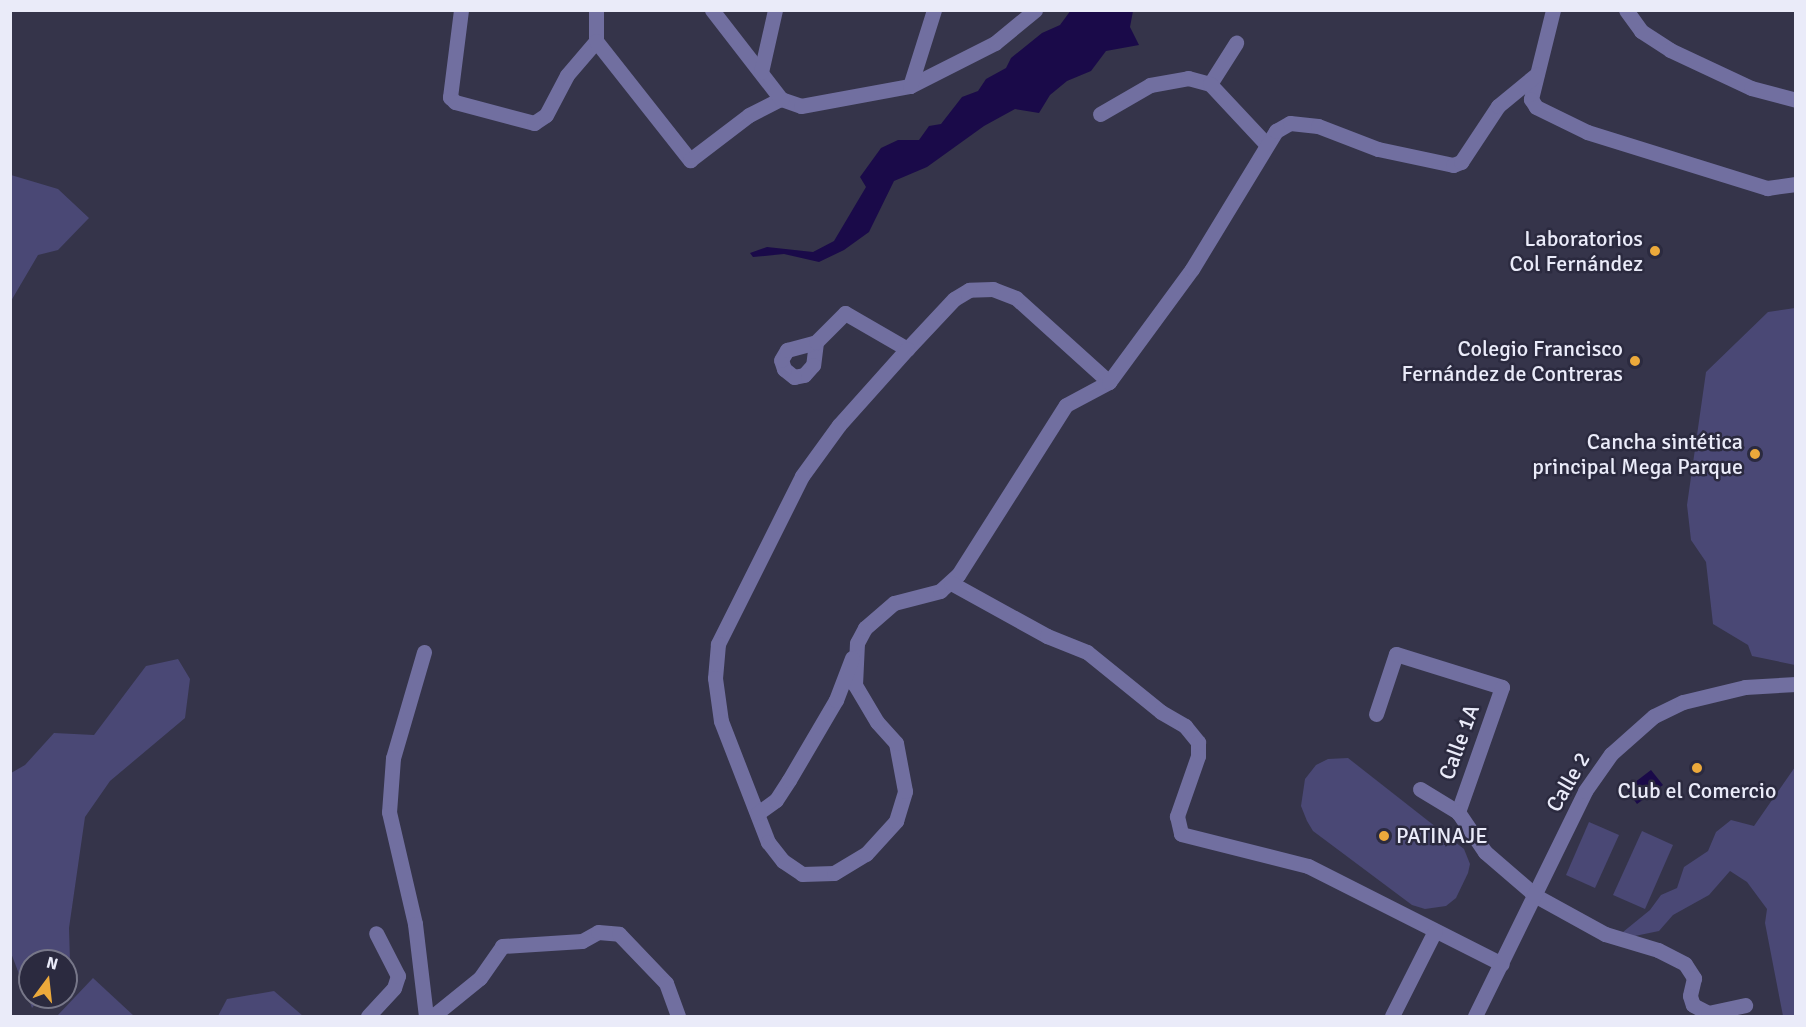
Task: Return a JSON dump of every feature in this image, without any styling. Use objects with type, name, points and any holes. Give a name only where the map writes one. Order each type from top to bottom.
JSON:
[{"type":"street","points":[[596,10],[596,41],[690,160],[749,115],[781,99]]},
{"type":"street","points":[[712,10],[781,99],[801,106],[910,86],[994,43],[1035,10]]},
{"type":"street","points":[[760,72],[776,10]]},
{"type":"street","points":[[910,86],[934,10]]},
{"type":"street","points":[[1553,10],[1531,99],[1536,107],[1587,132],[1767,188],[1796,184]]},
{"type":"street","points":[[1626,10],[1641,31],[1670,50],[1751,88],[1796,100]]},
{"type":"street","points":[[458,12],[450,97],[455,102],[534,123],[546,115],[567,75],[596,41]]},
{"type":"street","points":[[1210,84],[1236,43]]},
{"type":"street","points":[[758,813],[776,800],[826,718],[857,643],[878,613],[894,603],[940,591],[951,583],[1066,405],[1109,382],[1192,269],[1276,131],[1290,123],[1304,124],[1378,148],[1457,164],[1498,106],[1537,74]]},
{"type":"street","points":[[1100,114],[1150,84],[1188,78],[1210,84],[1267,145]]},
{"type":"street","points":[[857,643],[855,685],[877,722],[896,743],[903,768],[905,791],[896,821],[866,854],[834,873],[802,874],[783,861],[768,843],[722,721],[715,678],[718,644],[802,476],[839,425],[907,349],[954,299],[969,290],[993,289],[1033,310],[1109,382]]},
{"type":"street","points":[[816,342],[845,313],[907,349]]},
{"type":"street","points":[[951,583],[1047,636],[1087,652],[1161,712],[1185,726],[1198,742],[1198,756],[1177,816],[1181,834],[1308,866],[1502,964]]},
{"type":"street","points":[[424,652],[393,758],[389,812],[415,924],[426,1017]]},
{"type":"street","name":"Calle 1A","points":[[1376,714],[1396,654],[1502,687],[1458,812]]},
{"type":"street","name":"Calle 2","points":[[1475,1017],[1586,791],[1629,735],[1654,716],[1700,696],[1745,687],[1796,684]]},
{"type":"street","points":[[1420,789],[1458,812],[1485,852],[1536,896],[1605,934],[1658,950],[1685,964],[1694,978],[1690,996],[1693,1005],[1708,1013],[1745,1005]]},
{"type":"street","points":[[1392,1017],[1435,931]]},
{"type":"street","points":[[433,1017],[480,978],[502,946],[582,942],[598,932],[619,934],[666,983],[678,1017]]},
{"type":"street","points":[[368,1017],[394,988],[398,976],[376,933]]},
{"type":"shaded area","points":[[1071,10],[1133,11],[1130,27],[1139,45],[1106,51],[1091,71],[1067,81],[1050,95],[1039,113],[1015,109],[984,126],[927,167],[894,181],[869,232],[844,250],[819,262],[784,254],[753,257],[750,253],[767,247],[813,252],[834,241],[866,187],[860,177],[881,148],[898,140],[919,140],[929,126],[941,124],[962,97],[978,91],[986,79],[1006,68],[1011,58],[1042,33],[1060,25]]},
{"type":"shaded area","points":[[11,175],[58,189],[89,218],[58,250],[38,255],[11,301]]},
{"type":"shaded area","points":[[1796,308],[1795,665],[1752,656],[1748,645],[1713,624],[1706,562],[1691,540],[1687,505],[1706,372],[1768,312]]},
{"type":"shaded area","points":[[178,659],[190,679],[185,718],[110,781],[85,817],[69,928],[70,949],[18,949],[18,971],[11,953],[11,773],[25,765],[54,733],[94,735],[146,666]]},
{"type":"shaded area","points":[[1348,758],[1464,849],[1470,864],[1468,873],[1456,898],[1446,906],[1425,909],[1412,905],[1313,831],[1301,806],[1305,779],[1316,765],[1328,759]]},
{"type":"shaded area","points":[[1795,767],[1795,1016],[1783,1016],[1765,923],[1767,909],[1747,882],[1730,871],[1709,895],[1673,915],[1659,931],[1630,937],[1623,932],[1650,910],[1661,895],[1677,888],[1684,867],[1708,851],[1716,832],[1731,820],[1754,826]]},
{"type":"shaded area","points":[[1651,770],[1663,785],[1637,804],[1626,789]]},
{"type":"shaded area","points":[[1589,822],[1619,835],[1595,888],[1566,875]]},
{"type":"shaded area","points":[[1642,831],[1673,845],[1645,909],[1613,895]]},
{"type":"shaded area","points":[[93,978],[134,1016],[57,1016],[64,1009],[78,1009],[78,994]]},
{"type":"shaded area","points":[[274,991],[303,1016],[218,1016],[227,999]]},
{"type":"place","name":"Laboratorios Col Fernández","points":[[1655,251]]},
{"type":"place","name":"Colegio Francisco Fernández de Contreras","points":[[1635,361]]},
{"type":"place","name":"Cancha sintética principal Mega Parque","points":[[1755,454]]},
{"type":"place","name":"Club el Comercio","points":[[1697,768]]},
{"type":"place","name":"PATINAJE","points":[[1384,836]]}]
